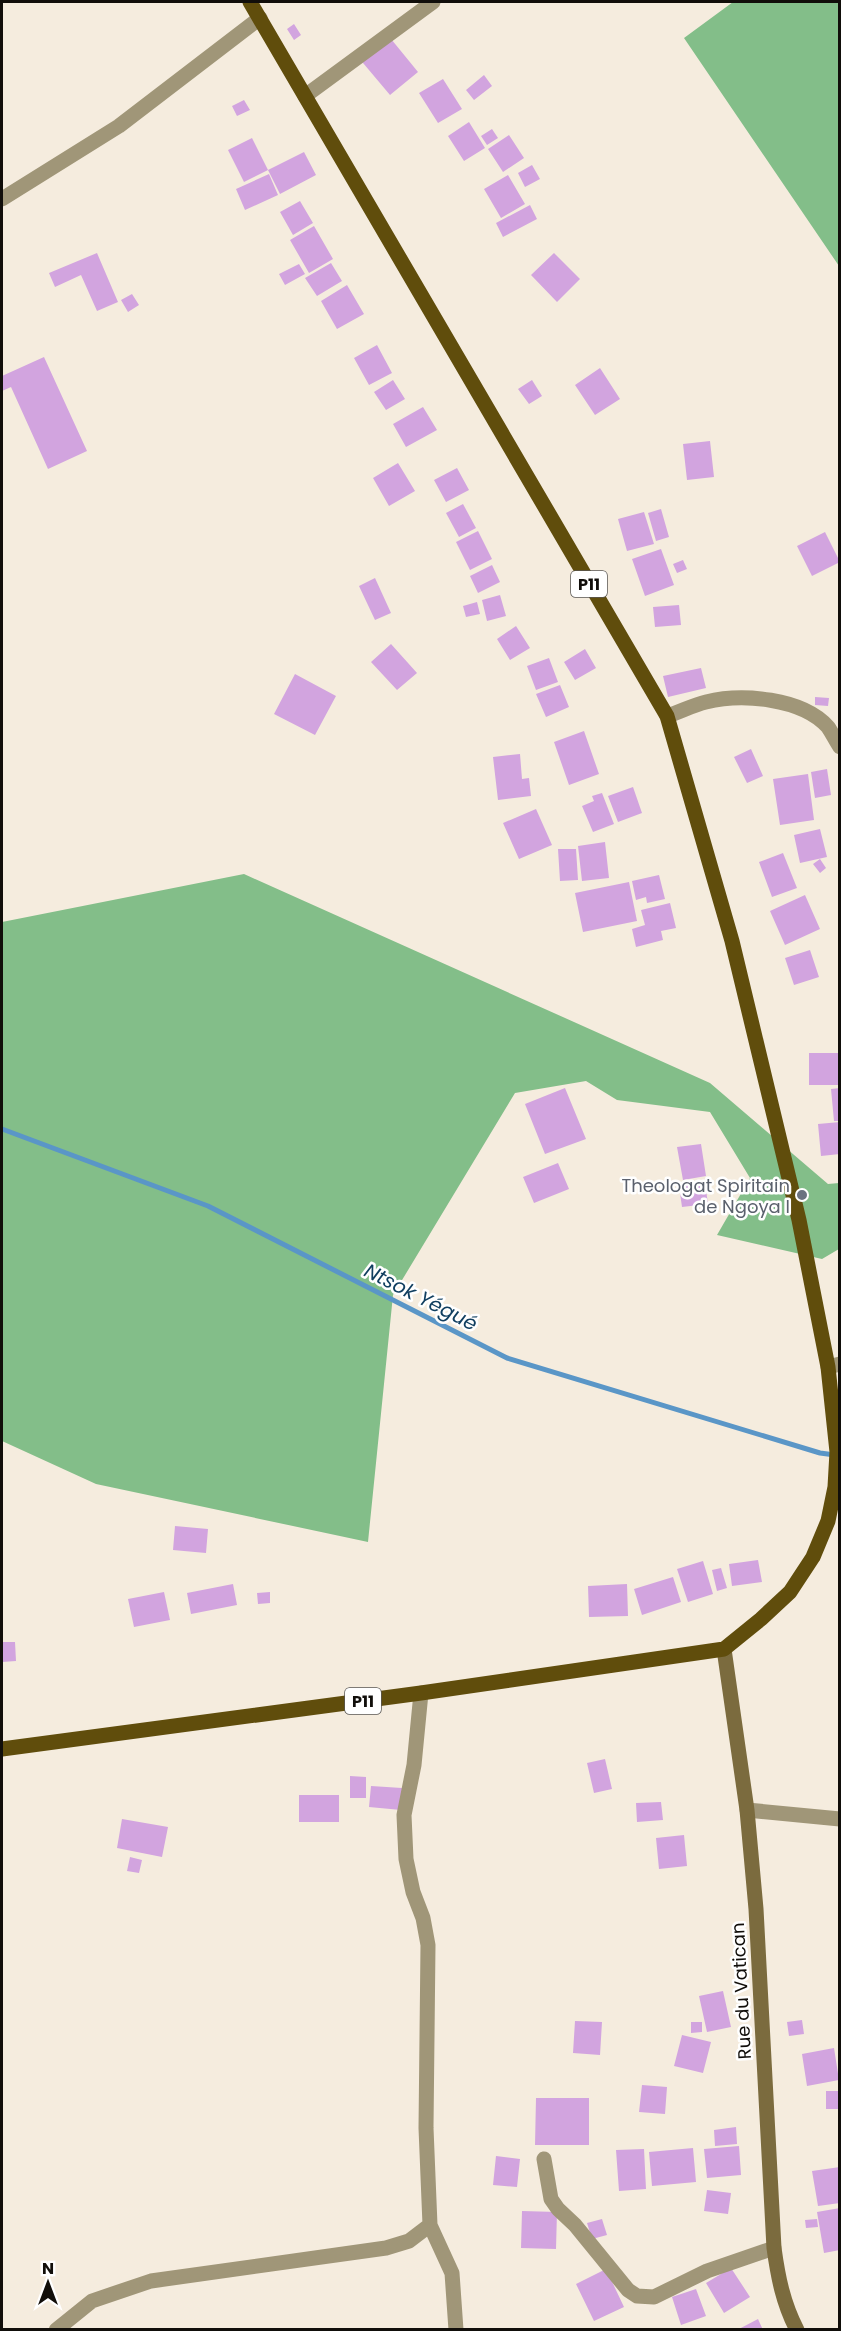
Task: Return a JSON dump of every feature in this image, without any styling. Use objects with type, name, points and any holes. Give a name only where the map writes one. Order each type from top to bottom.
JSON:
[{"type":"main road","name":"P11","points":[[2,1749],[421,1693],[724,1649],[790,1592],[813,1557],[828,1521],[835,1487],[837,1452],[834,1365],[732,941],[667,716],[250,2]]},
{"type":"street","points":[[305,96],[433,2]]},
{"type":"street","points":[[2,199],[119,126],[260,18]]},
{"type":"street","points":[[667,716],[705,702],[727,698],[775,700],[811,714],[828,727],[840,747]]},
{"type":"street","name":"Rue du Vatican","points":[[724,1649],[747,1810],[756,1909],[774,2248],[786,2308],[797,2330]]},
{"type":"street","points":[[421,1693],[415,1755],[404,1815],[406,1859],[413,1892],[423,1918],[428,1945],[426,2128],[430,2224],[452,2273],[456,2330]]},
{"type":"street","points":[[747,1810],[840,1819]]},
{"type":"street","points":[[544,2158],[551,2199],[628,2290],[637,2296],[654,2297],[707,2271],[774,2248]]},
{"type":"street","points":[[56,2330],[92,2301],[151,2281],[386,2248],[409,2241],[430,2224]]},
{"type":"green space","points":[[733,2],[839,2],[839,266],[684,38]]},
{"type":"green space","points":[[244,874],[710,1083],[828,1184],[839,1183],[839,1249],[822,1259],[717,1235],[750,1178],[710,1112],[617,1100],[586,1081],[515,1093],[393,1295],[368,1542],[96,1484],[2,1441],[2,922]]},
{"type":"building","points":[[294,24],[301,35],[294,40],[287,29]]},
{"type":"building","points":[[387,34],[418,72],[390,95],[358,57]]},
{"type":"building","points":[[484,75],[492,86],[474,100],[466,90]]},
{"type":"building","points":[[443,79],[462,109],[438,123],[419,93]]},
{"type":"building","points":[[244,100],[250,110],[237,116],[232,106]]},
{"type":"building","points":[[469,122],[485,148],[464,161],[448,136]]},
{"type":"building","points":[[492,129],[498,138],[487,145],[481,136]]},
{"type":"building","points":[[509,135],[524,158],[503,172],[488,149]]},
{"type":"building","points":[[252,138],[268,170],[244,182],[228,150]]},
{"type":"building","points":[[304,152],[316,175],[280,194],[268,170]]},
{"type":"building","points":[[532,165],[540,179],[525,187],[518,173]]},
{"type":"building","points":[[269,174],[278,195],[245,210],[236,189]]},
{"type":"building","points":[[508,175],[525,204],[501,218],[484,189]]},
{"type":"building","points":[[300,201],[313,223],[293,235],[280,212]]},
{"type":"building","points":[[530,205],[537,219],[503,237],[496,223]]},
{"type":"building","points":[[314,226],[333,259],[309,273],[290,240]]},
{"type":"building","points":[[97,253],[118,302],[97,311],[81,275],[55,287],[49,273]]},
{"type":"building","points":[[554,253],[580,279],[557,302],[531,275]]},
{"type":"building","points":[[331,263],[342,281],[317,296],[305,278]]},
{"type":"building","points":[[299,264],[305,274],[285,285],[279,274]]},
{"type":"building","points":[[347,285],[364,314],[337,329],[321,301]]},
{"type":"building","points":[[132,294],[139,305],[128,312],[121,300]]},
{"type":"building","points":[[377,345],[392,373],[369,385],[354,358]]},
{"type":"building","points":[[44,357],[87,451],[48,469],[11,387],[2,391],[2,376]]},
{"type":"building","points":[[600,368],[620,399],[595,415],[575,385]]},
{"type":"building","points":[[393,380],[405,399],[386,410],[374,392]]},
{"type":"building","points":[[532,380],[542,396],[529,404],[518,389]]},
{"type":"building","points":[[423,407],[437,430],[406,447],[393,424]]},
{"type":"building","points":[[710,441],[714,477],[687,480],[683,444]]},
{"type":"building","points":[[398,463],[415,491],[389,506],[373,478]]},
{"type":"building","points":[[457,468],[469,490],[446,502],[434,480]]},
{"type":"building","points":[[463,504],[476,528],[459,537],[446,513]]},
{"type":"building","points":[[661,509],[669,537],[656,541],[648,513]]},
{"type":"building","points":[[644,512],[654,544],[627,551],[618,519]]},
{"type":"building","points":[[478,531],[492,559],[470,570],[456,542]]},
{"type":"building","points":[[825,532],[840,562],[812,576],[797,546]]},
{"type":"building","points":[[661,549],[674,585],[645,596],[632,559]]},
{"type":"building","points":[[683,560],[687,569],[677,573],[673,564]]},
{"type":"building","points":[[492,565],[500,582],[478,593],[470,576]]},
{"type":"building","points":[[375,578],[391,613],[375,620],[359,586]]},
{"type":"building","points":[[500,595],[506,616],[487,621],[482,600]]},
{"type":"building","points":[[477,602],[480,614],[466,617],[463,606]]},
{"type":"building","points":[[679,605],[681,625],[655,627],[653,607]]},
{"type":"building","points":[[516,626],[530,648],[510,660],[497,639]]},
{"type":"building","points":[[391,644],[417,673],[397,690],[371,662]]},
{"type":"building","points":[[585,649],[596,668],[575,680],[564,662]]},
{"type":"building","points":[[549,658],[558,682],[536,690],[527,666]]},
{"type":"building","points":[[701,668],[706,688],[668,697],[663,676]]},
{"type":"building","points":[[295,674],[336,696],[315,735],[274,714]]},
{"type":"building","points":[[560,685],[569,707],[546,717],[536,694]]},
{"type":"building","points":[[815,697],[829,698],[828,706],[815,705]]},
{"type":"building","points":[[584,731],[599,774],[569,785],[554,742]]},
{"type":"building","points":[[751,749],[763,776],[747,783],[734,757]]},
{"type":"building","points":[[520,754],[522,779],[529,778],[531,796],[498,800],[493,757]]},
{"type":"building","points":[[827,769],[831,795],[815,798],[811,772]]},
{"type":"building","points":[[808,774],[814,820],[780,825],[773,779]]},
{"type":"building","points":[[633,787],[642,813],[618,822],[608,796]]},
{"type":"building","points":[[602,793],[614,824],[593,832],[582,806],[594,801],[592,796]]},
{"type":"building","points":[[536,809],[552,845],[519,859],[503,823]]},
{"type":"building","points":[[820,829],[827,857],[800,863],[794,835]]},
{"type":"building","points":[[605,842],[609,878],[582,881],[578,846]]},
{"type":"building","points":[[558,849],[576,849],[578,880],[560,881]]},
{"type":"building","points":[[783,853],[797,888],[772,897],[759,862]]},
{"type":"building","points":[[820,859],[826,868],[820,873],[813,864]]},
{"type":"building","points":[[659,875],[665,899],[647,903],[646,897],[636,900],[632,881]]},
{"type":"building","points":[[629,882],[637,921],[583,932],[575,893]]},
{"type":"building","points":[[805,895],[820,929],[785,945],[770,911]]},
{"type":"building","points":[[670,903],[676,928],[661,931],[663,940],[636,947],[632,929],[645,925],[641,910]]},
{"type":"building","points":[[810,950],[819,977],[794,985],[785,958]]},
{"type":"building","points":[[809,1053],[840,1053],[840,1085],[809,1085]]},
{"type":"building","points":[[565,1088],[586,1139],[545,1154],[525,1104]]},
{"type":"building","points":[[840,1088],[840,1121],[834,1121],[831,1089]]},
{"type":"building","points":[[840,1122],[840,1154],[821,1156],[818,1124]]},
{"type":"building","points":[[701,1144],[706,1176],[683,1180],[677,1147]]},
{"type":"building","points":[[558,1163],[569,1189],[534,1203],[523,1177]]},
{"type":"building","points":[[705,1183],[708,1204],[682,1207],[679,1186]]},
{"type":"building","points":[[175,1526],[208,1529],[206,1553],[173,1550]]},
{"type":"building","points":[[758,1560],[762,1582],[732,1586],[729,1564]]},
{"type":"building","points":[[703,1561],[713,1594],[688,1602],[677,1569]]},
{"type":"building","points":[[721,1568],[727,1588],[717,1591],[712,1570]]},
{"type":"building","points":[[673,1577],[681,1602],[642,1615],[634,1589]]},
{"type":"building","points":[[233,1584],[237,1605],[191,1614],[187,1593]]},
{"type":"building","points":[[627,1584],[628,1616],[589,1617],[588,1586]]},
{"type":"building","points":[[164,1592],[170,1620],[134,1627],[128,1599]]},
{"type":"building","points":[[270,1592],[270,1603],[258,1604],[257,1593]]},
{"type":"building","points":[[2,1642],[15,1642],[16,1661],[2,1662]]},
{"type":"building","points":[[605,1759],[612,1789],[594,1793],[587,1763]]},
{"type":"building","points":[[350,1776],[366,1777],[366,1798],[350,1798]]},
{"type":"building","points":[[371,1786],[402,1788],[401,1810],[369,1807]]},
{"type":"building","points":[[299,1795],[339,1795],[339,1822],[299,1822]]},
{"type":"building","points":[[661,1802],[663,1820],[637,1822],[636,1803]]},
{"type":"building","points":[[122,1819],[168,1827],[162,1857],[117,1848]]},
{"type":"building","points":[[684,1835],[687,1866],[659,1869],[656,1838]]},
{"type":"building","points":[[130,1857],[142,1860],[139,1873],[127,1871]]},
{"type":"building","points":[[723,1991],[731,2027],[707,2032],[699,1996]]},
{"type":"building","points":[[802,2020],[804,2034],[789,2036],[787,2022]]},
{"type":"building","points":[[575,2021],[602,2022],[600,2055],[573,2053]]},
{"type":"building","points":[[691,2022],[702,2022],[702,2032],[691,2033]]},
{"type":"building","points":[[682,2035],[711,2042],[703,2073],[674,2066]]},
{"type":"building","points":[[834,2048],[839,2080],[807,2086],[802,2054]]},
{"type":"building","points":[[642,2085],[667,2087],[665,2114],[639,2112]]},
{"type":"building","points":[[826,2091],[840,2091],[840,2109],[826,2109]]},
{"type":"building","points":[[536,2098],[589,2098],[589,2145],[535,2145]]},
{"type":"building","points":[[736,2127],[737,2144],[715,2146],[714,2130]]},
{"type":"building","points":[[739,2146],[741,2175],[707,2178],[704,2149]]},
{"type":"building","points":[[693,2148],[696,2182],[652,2186],[649,2152]]},
{"type":"building","points":[[644,2149],[646,2189],[619,2191],[616,2150]]},
{"type":"building","points":[[496,2156],[520,2159],[517,2187],[493,2185]]},
{"type":"building","points":[[840,2167],[840,2203],[818,2206],[812,2171]]},
{"type":"building","points":[[707,2190],[731,2193],[728,2214],[704,2211]]},
{"type":"building","points":[[840,2208],[840,2250],[824,2253],[817,2212]]},
{"type":"building","points":[[522,2211],[557,2212],[556,2249],[521,2248]]},
{"type":"building","points":[[602,2219],[607,2235],[592,2239],[587,2223]]},
{"type":"building","points":[[817,2219],[818,2227],[806,2228],[805,2220]]},
{"type":"building","points":[[731,2268],[750,2297],[724,2313],[706,2283]]},
{"type":"building","points":[[606,2269],[624,2307],[594,2321],[576,2284]]},
{"type":"building","points":[[696,2289],[706,2316],[681,2325],[672,2297]]},
{"type":"building","points":[[758,2319],[763,2330],[737,2330]]},
{"type":"waterway","name":"Ntsok Yégué","points":[[2,1129],[208,1206],[507,1358],[820,1453],[835,1455]]},
{"type":"place","name":"Theologat Spiritain de Ngoya I","points":[[802,1195]]}]
